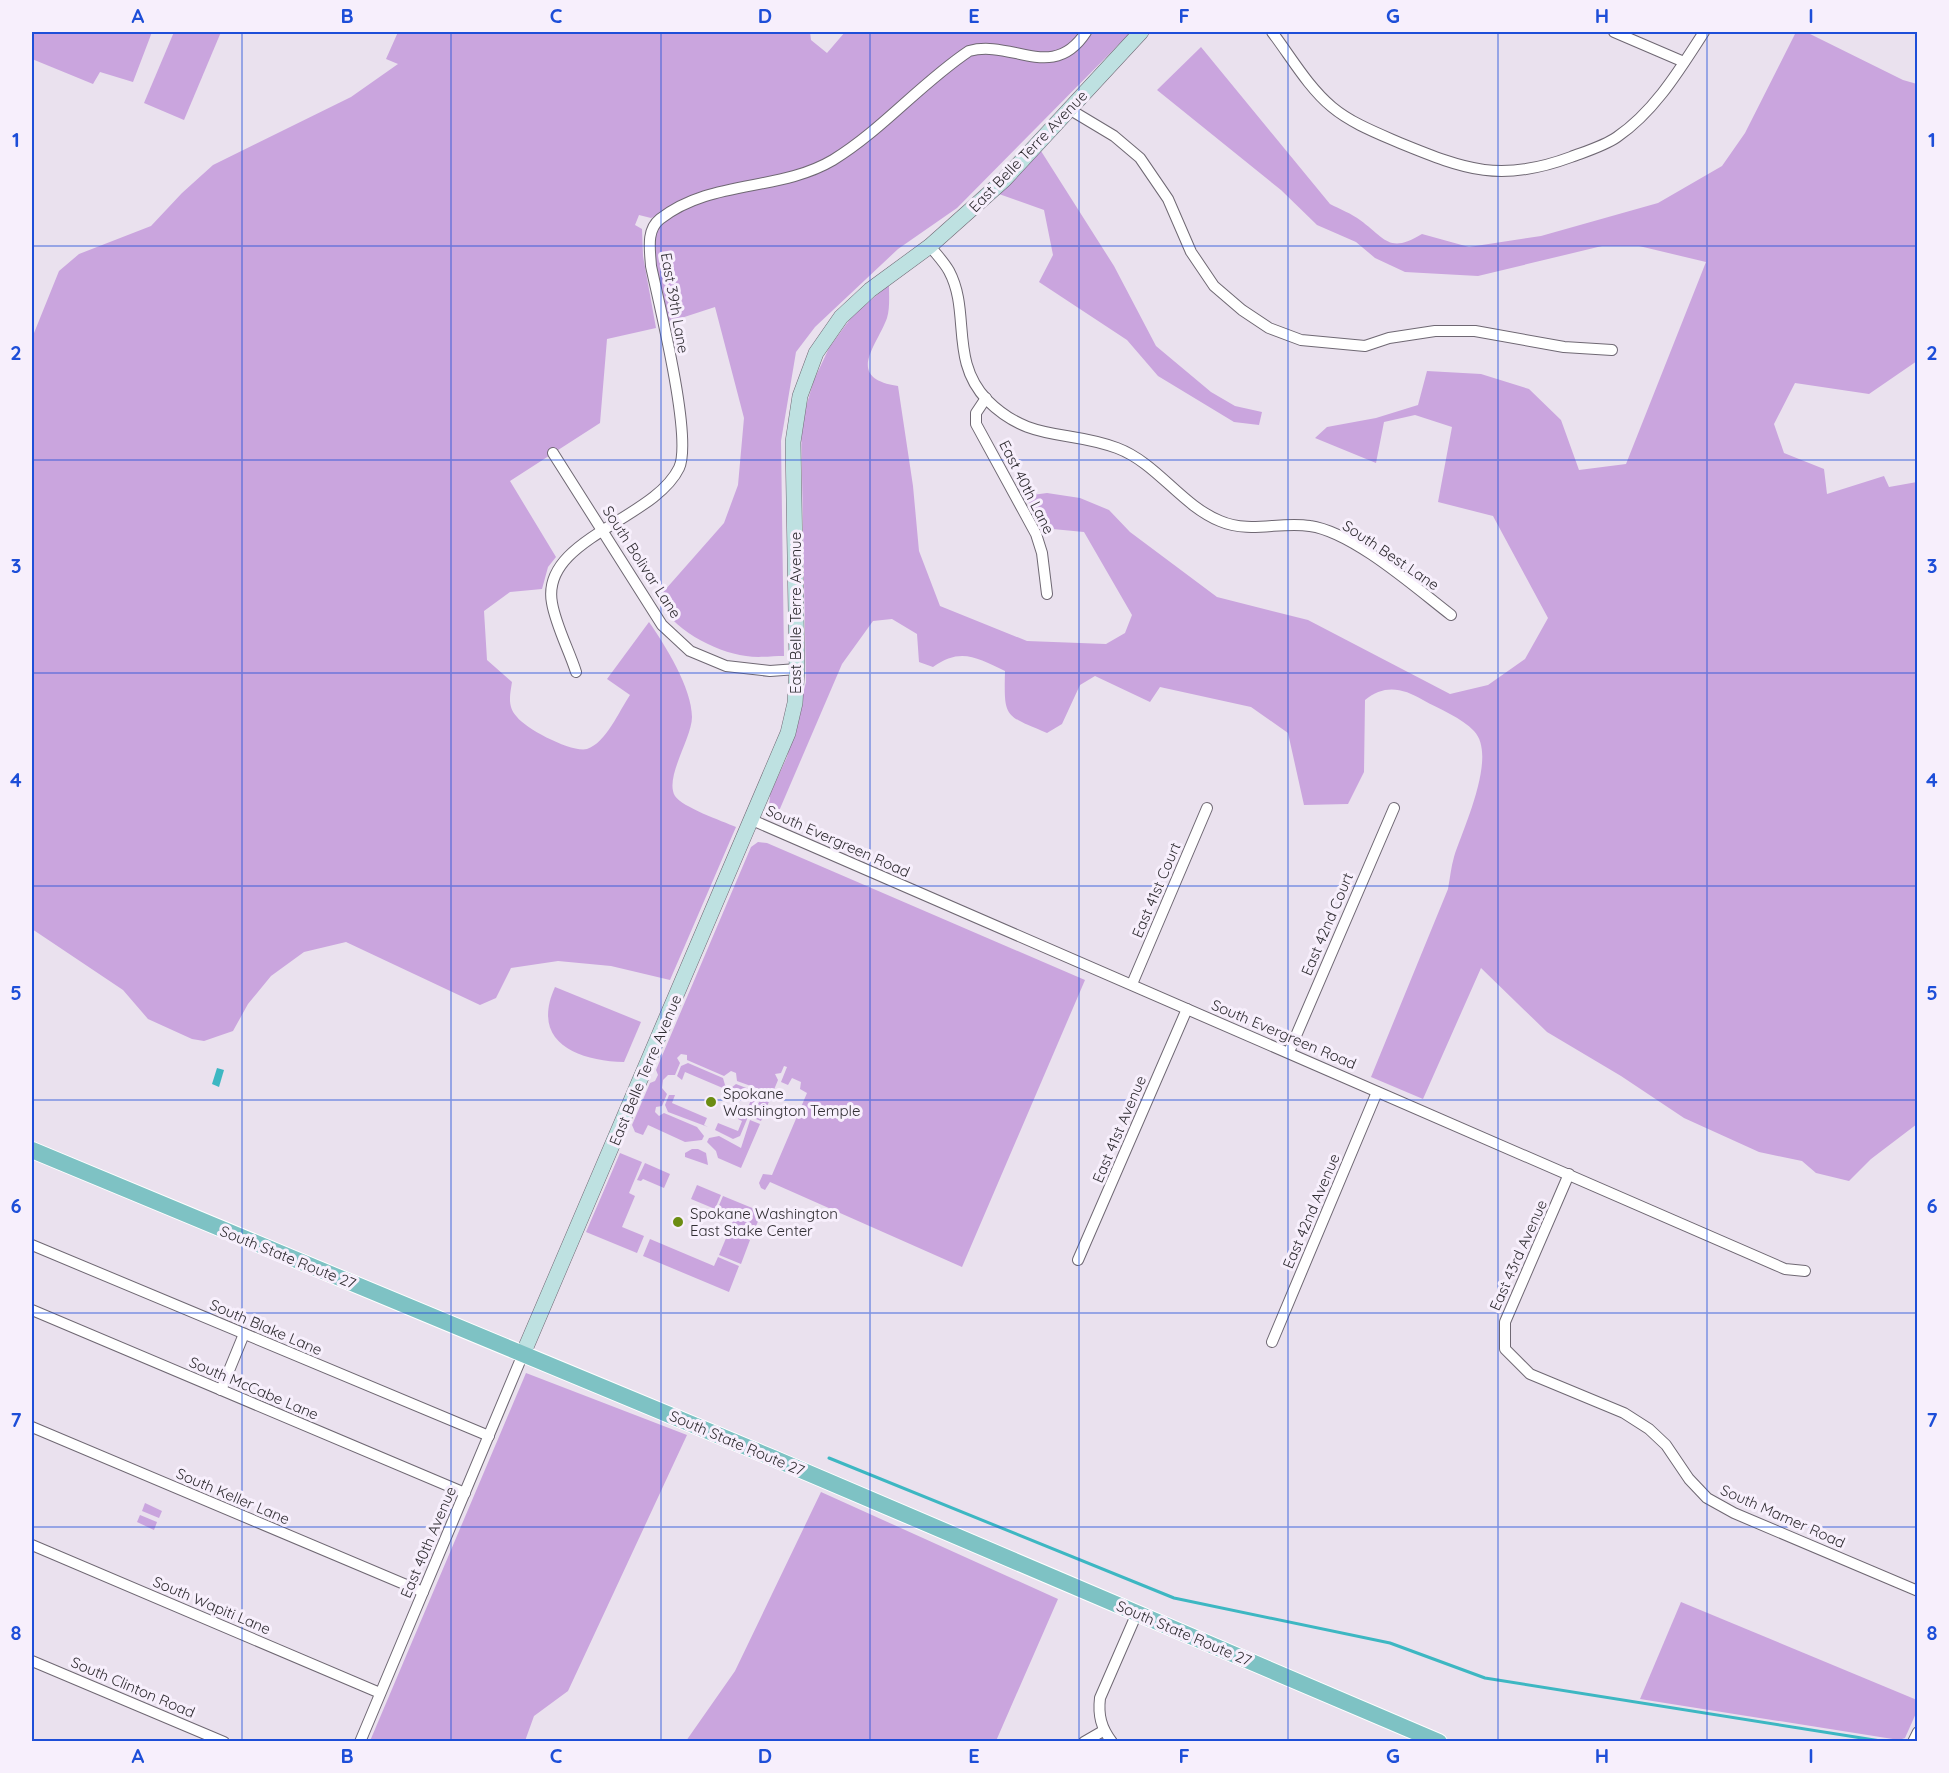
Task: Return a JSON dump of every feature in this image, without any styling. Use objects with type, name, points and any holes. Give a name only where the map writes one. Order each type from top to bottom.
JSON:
[{"type":"main road","name":"South State Route 27","points":[[32,1150],[523,1354],[1439,1742]]},
{"type":"street","name":"East 39th Lane","points":[[576,672],[551,602],[552,577],[565,557],[661,493],[680,466],[684,432],[651,266],[649,244],[653,226],[661,218],[695,199],[714,192],[782,179],[832,160],[969,51],[991,48],[1032,58],[1049,58],[1079,43],[1086,32]]},
{"type":"street","name":"East Belle Terre Avenue","points":[[523,1354],[788,733],[795,703],[797,669],[793,442],[800,396],[816,353],[841,317],[870,290],[930,246],[1004,180],[1141,32]]},
{"type":"street","points":[[1272,32],[1316,91],[1345,117],[1449,163],[1491,171],[1526,170],[1564,159],[1616,137],[1652,104],[1704,32]]},
{"type":"street","points":[[1614,32],[1684,62]]},
{"type":"street","points":[[1069,109],[1114,136],[1140,158],[1168,199],[1191,252],[1214,286],[1242,310],[1269,328],[1301,340],[1365,346],[1389,338],[1434,332],[1475,330],[1564,347],[1612,350]]},
{"type":"street","points":[[930,246],[950,272],[958,303],[961,343],[969,372],[986,398]]},
{"type":"street","name":"South Best Lane","points":[[986,398],[1004,415],[1027,428],[1044,434],[1118,448],[1144,463],[1207,514],[1239,528],[1307,525],[1325,529],[1347,539],[1451,615]]},
{"type":"street","name":"East 40th Lane","points":[[986,398],[976,413],[976,424],[1036,534],[1042,553],[1047,594]]},
{"type":"street","name":"South Bolivar Lane","points":[[553,453],[662,625],[690,651],[726,666],[770,670],[797,669]]},
{"type":"street","name":"East 42nd Court","points":[[1288,1052],[1394,807]]},
{"type":"street","name":"East 41st Court","points":[[1132,984],[1207,808]]},
{"type":"street","name":"South Evergreen Road","points":[[752,820],[1785,1269],[1805,1271]]},
{"type":"street","name":"East 41st Avenue","points":[[1078,1260],[1187,1009]]},
{"type":"street","name":"East 42nd Avenue","points":[[1272,1342],[1377,1092]]},
{"type":"street","name":"East 43rd Avenue","points":[[1506,1350],[1505,1322],[1569,1174]]},
{"type":"street","name":"South Blake Lane","points":[[32,1245],[489,1436]]},
{"type":"street","name":"South McCabe Lane","points":[[32,1310],[465,1493]]},
{"type":"street","points":[[221,1390],[244,1334]]},
{"type":"street","name":"South Mamer Road","points":[[1506,1350],[1530,1374],[1624,1413],[1648,1429],[1666,1445],[1689,1479],[1707,1498],[1734,1513],[1917,1591]]},
{"type":"street","name":"East 40th Avenue","points":[[360,1742],[523,1354]]},
{"type":"street","name":"South Keller Lane","points":[[32,1427],[423,1592]]},
{"type":"street","name":"South Wapiti Lane","points":[[32,1545],[380,1693]]},
{"type":"street","points":[[1112,1742],[1103,1731],[1098,1711],[1100,1698],[1137,1613]]},
{"type":"street","name":"South Clinton Road","points":[[32,1660],[224,1742]]},
{"type":"street","points":[[1084,1742],[1103,1731]]},
{"type":"street","points":[[1913,1742],[1917,1732]]},
{"type":"shaded area","points":[[32,32],[152,32],[133,82],[100,72],[93,84],[32,59]]},
{"type":"shaded area","points":[[174,32],[221,32],[184,120],[144,103]]},
{"type":"shaded area","points":[[398,32],[810,32],[811,40],[827,53],[845,32],[1131,32],[957,208],[898,249],[815,327],[796,352],[781,441],[784,656],[746,656],[707,644],[672,620],[657,599],[724,523],[738,485],[744,418],[715,307],[666,323],[652,247],[655,233],[665,222],[658,215],[651,218],[639,215],[635,225],[642,229],[643,256],[656,328],[607,339],[600,423],[510,481],[556,557],[548,567],[542,589],[510,592],[484,611],[487,660],[512,682],[510,701],[514,713],[522,722],[539,733],[571,747],[587,749],[594,746],[612,726],[630,695],[607,679],[649,622],[677,667],[688,693],[692,717],[673,779],[675,796],[694,809],[736,827],[670,980],[611,966],[558,961],[511,968],[496,998],[480,1005],[346,942],[304,952],[271,976],[248,1004],[233,1031],[204,1041],[192,1039],[148,1019],[123,990],[32,929],[32,338],[59,271],[79,254],[151,226],[213,165],[351,97],[398,64],[386,59]]},
{"type":"shaded area","points":[[1796,32],[1806,32],[1903,80],[1917,84],[1917,361],[1869,394],[1795,383],[1774,424],[1784,453],[1824,469],[1827,494],[1884,476],[1889,487],[1917,482],[1917,1124],[1871,1159],[1849,1181],[1816,1173],[1802,1161],[1759,1152],[1684,1118],[1621,1076],[1547,1032],[1481,968],[1423,1099],[1371,1077],[1448,889],[1454,857],[1471,811],[1481,774],[1480,742],[1474,731],[1450,714],[1408,693],[1386,690],[1365,700],[1364,772],[1348,804],[1304,805],[1288,733],[1251,707],[1160,687],[1150,702],[1095,676],[1080,685],[1062,724],[1047,733],[1022,722],[1010,713],[1005,698],[1005,671],[986,662],[961,656],[952,657],[933,667],[919,662],[917,634],[892,619],[873,621],[842,664],[776,818],[769,807],[770,794],[787,757],[806,682],[801,423],[814,380],[829,348],[853,315],[889,285],[888,314],[868,360],[868,368],[872,376],[882,382],[898,386],[913,486],[919,551],[940,606],[1027,641],[1106,644],[1125,633],[1132,615],[1084,532],[1042,528],[1025,496],[1047,493],[1080,498],[1109,510],[1130,532],[1217,597],[1308,620],[1450,694],[1488,685],[1525,659],[1548,618],[1493,516],[1438,502],[1452,427],[1415,415],[1384,422],[1376,463],[1315,438],[1327,427],[1376,418],[1418,405],[1427,371],[1481,374],[1529,389],[1561,420],[1579,470],[1626,464],[1706,262],[1639,246],[1602,246],[1478,276],[1405,272],[1375,258],[1356,242],[1317,225],[1281,190],[1157,90],[1201,47],[1330,204],[1357,218],[1388,242],[1402,243],[1422,234],[1469,247],[1541,236],[1658,203],[1722,166],[1745,133]]},
{"type":"shaded area","points":[[1041,151],[1114,266],[1156,346],[1211,392],[1235,406],[1262,412],[1259,425],[1234,422],[1158,376],[1127,340],[1039,282],[1053,255],[1044,210],[999,194]]},
{"type":"shaded area","points":[[758,842],[767,843],[1085,980],[962,1267],[770,1182],[765,1190],[761,1188],[759,1183],[763,1174],[772,1175],[807,1093],[800,1089],[801,1082],[792,1078],[788,1085],[781,1082],[787,1067],[784,1066],[781,1073],[775,1074],[778,1080],[761,1121],[751,1117],[765,1091],[737,1081],[736,1073],[731,1071],[724,1076],[687,1060],[687,1055],[681,1054],[677,1058],[680,1063],[675,1075],[668,1075],[663,1080],[662,1088],[667,1094],[662,1106],[656,1107],[655,1112],[659,1116],[664,1113],[697,1127],[704,1136],[702,1140],[685,1142],[648,1125],[643,1135],[635,1132],[632,1125],[650,1083],[655,1081],[658,1075],[656,1070],[751,847]]},
{"type":"shaded area","points":[[555,987],[641,1022],[624,1062],[590,1058],[562,1045],[553,1035],[549,1022],[549,1006]]},
{"type":"shaded area","points":[[688,1063],[723,1078],[725,1085],[731,1088],[736,1084],[754,1091],[756,1098],[740,1136],[733,1139],[715,1130],[718,1123],[738,1131],[742,1121],[738,1119],[743,1108],[747,1110],[751,1100],[685,1072],[682,1080],[677,1076],[681,1066]]},
{"type":"shaded area","points":[[669,1095],[675,1095],[672,1103],[707,1118],[704,1125],[708,1127],[668,1112],[665,1105]]},
{"type":"shaded area","points":[[750,1120],[760,1124],[741,1168],[718,1158],[716,1151],[707,1142],[709,1138],[719,1136],[741,1148]]},
{"type":"shaded area","points":[[692,1149],[706,1153],[708,1165],[685,1157],[685,1153]]},
{"type":"shaded area","points":[[620,1153],[642,1162],[629,1193],[635,1196],[622,1227],[644,1236],[637,1253],[586,1232]]},
{"type":"shaded area","points":[[645,1163],[670,1174],[664,1188],[643,1179],[637,1180]]},
{"type":"shaded area","points":[[697,1185],[721,1195],[715,1209],[691,1199]]},
{"type":"shaded area","points":[[723,1196],[762,1212],[751,1238],[730,1229],[734,1218],[717,1210]]},
{"type":"shaded area","points":[[729,1231],[750,1240],[741,1264],[719,1255]]},
{"type":"shaded area","points":[[650,1239],[714,1266],[718,1257],[739,1266],[729,1292],[643,1256]]},
{"type":"shaded area","points":[[526,1373],[687,1435],[568,1691],[534,1716],[525,1741],[370,1741]]},
{"type":"shaded area","points":[[821,1492],[1058,1599],[996,1741],[686,1741],[735,1671]]},
{"type":"shaded area","points":[[145,1503],[162,1511],[159,1518],[142,1511]]},
{"type":"shaded area","points":[[140,1515],[157,1522],[154,1530],[137,1522]]},
{"type":"shaded area","points":[[1681,1602],[1917,1700],[1917,1711],[1905,1738],[1899,1740],[1640,1699]]},
{"type":"water","points":[[217,1068],[224,1070],[219,1087],[212,1084]]},
{"type":"waterway","points":[[829,1458],[1174,1598],[1390,1643],[1485,1678],[1887,1742]]},
{"type":"place","name":"Spokane Washington Temple","points":[[711,1102]]},
{"type":"place","name":"Spokane Washington East Stake Center","points":[[678,1222]]}]
